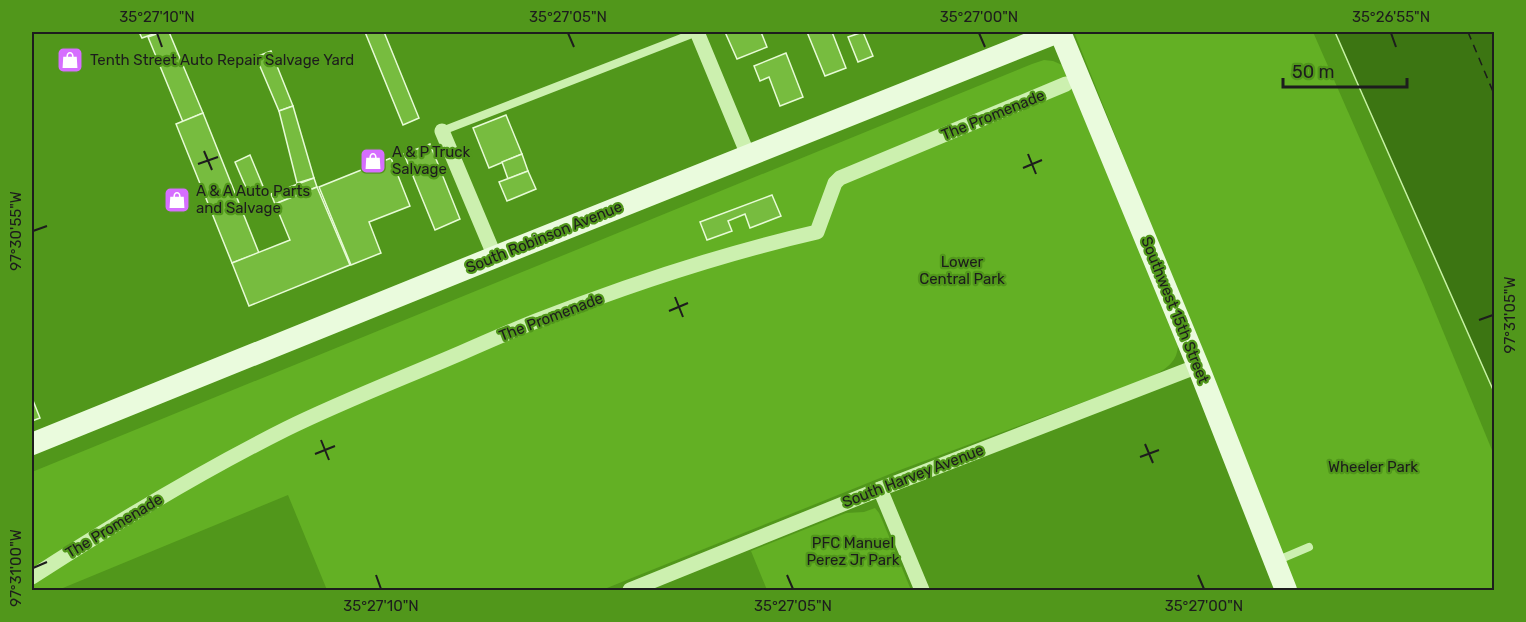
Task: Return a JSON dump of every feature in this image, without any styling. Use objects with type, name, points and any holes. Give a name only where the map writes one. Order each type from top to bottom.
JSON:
[{"type":"main road","name":"South Robinson Avenue","points":[[32,444],[1059,32]]},
{"type":"main road","name":"Southwest 15th Street","points":[[1059,32],[1198,366],[1286,591]]},
{"type":"street","points":[[697,32],[748,155]]},
{"type":"street","name":"The Promenade","points":[[32,577],[96,536],[211,469],[287,429],[366,393],[536,321],[656,277],[740,251],[817,232],[840,177],[1066,84]]},
{"type":"street","points":[[442,130],[495,257]]},
{"type":"street","name":"South Harvey Avenue","points":[[630,591],[880,489],[1198,366]]},
{"type":"street","points":[[880,489],[922,591]]},
{"type":"lane","points":[[442,130],[697,32]]},
{"type":"lane","points":[[1275,561],[1309,547]]},
{"type":"green space","name":"Wheeler Park","points":[[1074,32],[1313,32],[1424,285],[1494,455],[1494,590],[1296,590]]},
{"type":"green space","name":"Lower Central Park","points":[[1044,60],[1062,65],[1178,344],[1173,360],[1166,368],[1151,377],[900,470],[602,590],[327,590],[288,495],[58,590],[32,590],[32,472]]},
{"type":"green space","name":"PFC Manuel Perez Jr Park","points":[[875,508],[911,590],[767,590],[751,551],[846,513],[864,512]]},
{"type":"shaded area","points":[[1335,32],[1494,32],[1494,392],[1356,80]]},
{"type":"building","points":[[139,32],[159,32],[142,38]]},
{"type":"building","points":[[169,32],[203,113],[183,122],[148,37]]},
{"type":"building","points":[[365,32],[384,32],[419,118],[403,125]]},
{"type":"building","points":[[725,32],[761,32],[767,47],[737,59]]},
{"type":"building","points":[[807,32],[832,32],[846,68],[825,76]]},
{"type":"building","points":[[863,32],[873,56],[858,62],[848,37]]},
{"type":"building","points":[[271,51],[293,106],[279,111],[256,57]]},
{"type":"building","points":[[786,53],[803,97],[780,106],[769,77],[760,81],[754,66]]},
{"type":"building","points":[[293,106],[314,178],[297,183],[279,111]]},
{"type":"building","points":[[203,113],[259,253],[232,263],[176,124]]},
{"type":"building","points":[[506,115],[522,154],[489,168],[473,128]]},
{"type":"building","points":[[430,144],[460,219],[435,230],[404,154]]},
{"type":"building","points":[[522,154],[528,171],[508,179],[502,162]]},
{"type":"building","points":[[250,155],[265,191],[250,197],[235,162]]},
{"type":"building","points":[[391,158],[410,206],[369,222],[381,253],[351,265],[319,187]]},
{"type":"building","points":[[528,171],[536,189],[507,201],[499,182]]},
{"type":"building","points":[[314,178],[317,187],[275,204],[271,194]]},
{"type":"building","points":[[317,187],[350,265],[249,306],[232,263],[290,240],[275,204]]},
{"type":"building","points":[[772,195],[781,216],[750,228],[745,214],[728,221],[732,231],[707,240],[700,222]]},
{"type":"building","points":[[32,398],[40,418],[32,421]]},
{"type":"ferry route","points":[[1468,32],[1494,94]]},
{"type":"place","name":"Tenth Street Auto Repair Salvage Yard","points":[[70,60]]},
{"type":"place","name":"A & P Truck Salvage","points":[[373,161]]},
{"type":"place","name":"A & A Auto Parts and Salvage","points":[[177,200]]}]
